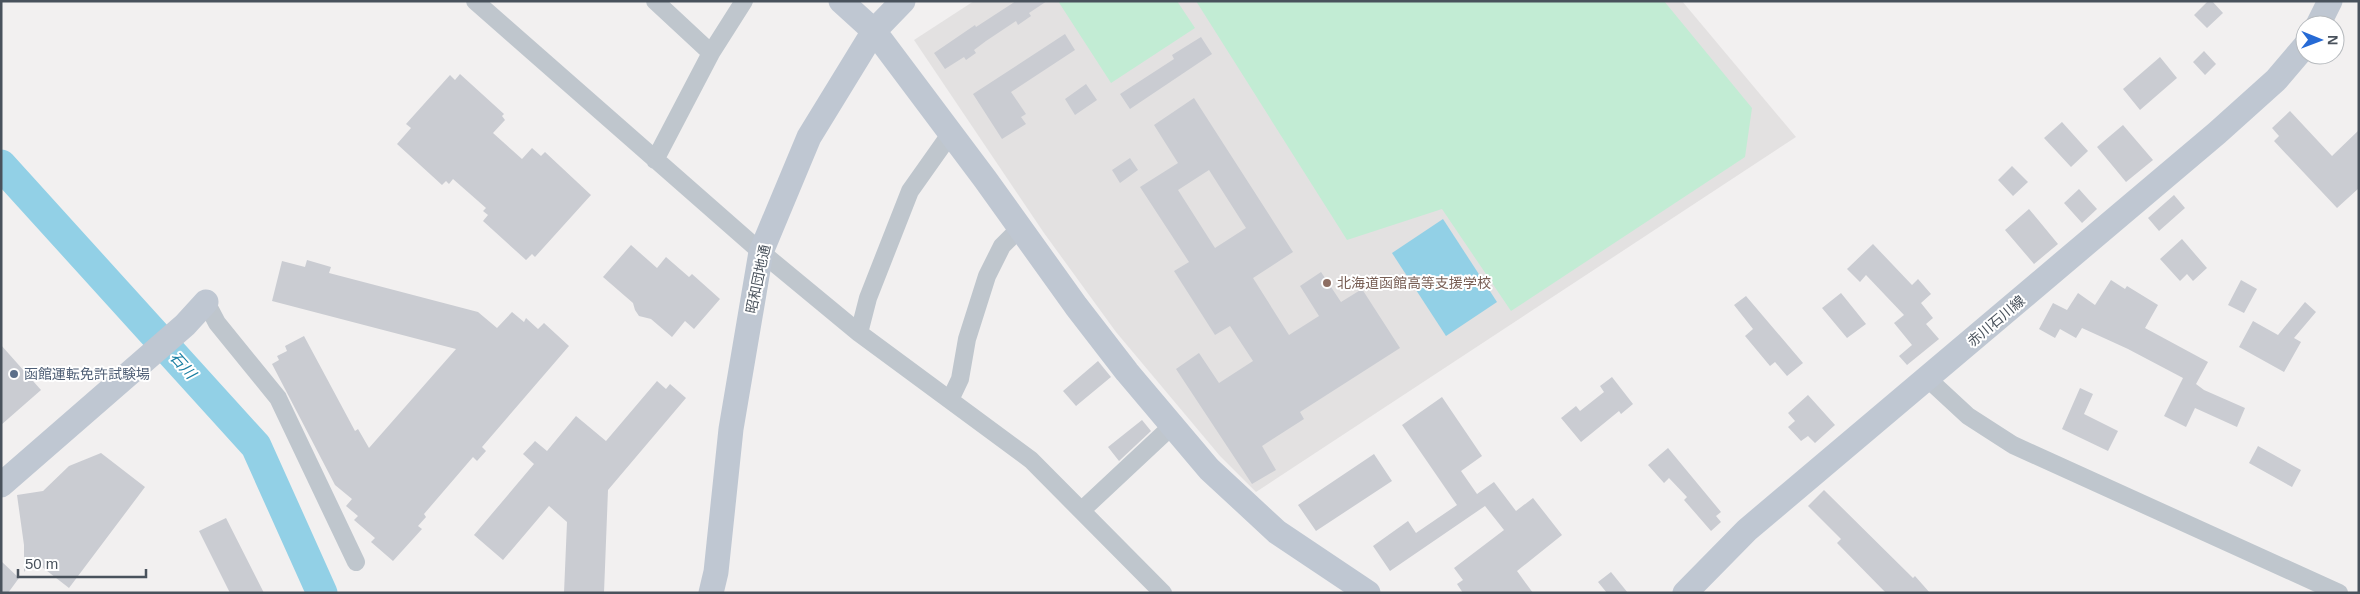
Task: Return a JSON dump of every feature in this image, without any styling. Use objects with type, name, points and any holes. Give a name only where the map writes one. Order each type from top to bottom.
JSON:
[{"type":"street","points":[[475,1],[761,252],[859,332],[1031,460],[1163,593]]},
{"type":"street","points":[[655,1],[711,53]]},
{"type":"street","points":[[655,160],[711,53],[744,1]]},
{"type":"street","points":[[841,1],[874,30],[1076,306],[1209,469],[1277,532],[1368,593]]},
{"type":"street","name":"昭和団地通","points":[[712,593],[716,572],[730,429],[761,252],[809,136],[874,30],[903,1]]},
{"type":"street","points":[[2323,15],[2330,1]]},
{"type":"street","name":"赤川石川線","points":[[1685,593],[1748,530],[2217,134],[2276,80],[2295,58]]},
{"type":"street","points":[[859,332],[868,298],[910,191],[951,133]]},
{"type":"street","points":[[950,400],[960,379],[967,339],[987,276],[1002,246],[1020,228]]},
{"type":"street","points":[[1,486],[185,325],[206,302],[216,323],[278,398],[356,562]]},
{"type":"street","points":[[1928,379],[1968,416],[2005,441],[2339,593]]},
{"type":"street","points":[[1082,510],[1173,425]]},
{"type":"shaded area","name":"北海道函館高等支援学校","points":[[974,1],[1682,1],[1796,137],[1256,492],[1220,456],[1116,332],[1044,233],[914,40]]},
{"type":"green space","points":[[1058,1],[1177,1],[1195,28],[1111,83]]},
{"type":"green space","points":[[1196,1],[1664,1],[1752,108],[1745,157],[1511,311],[1442,209],[1347,240]]},
{"type":"water","points":[[1443,219],[1497,302],[1446,336],[1392,253]]},
{"type":"building","points":[[1016,1],[1047,1],[1029,13],[1031,16],[1018,25],[1016,21],[986,41],[974,50],[976,53],[966,60],[964,57],[945,69],[934,53],[975,25],[976,27]]},
{"type":"building","points":[[2208,1],[2212,1],[2223,13],[2207,28],[2194,15]]},
{"type":"building","points":[[1065,34],[1075,50],[1011,92],[1026,114],[1021,117],[1026,124],[1002,139],[973,94]]},
{"type":"building","points":[[1201,37],[1212,54],[1130,109],[1120,94],[1174,59],[1172,55]]},
{"type":"building","points":[[2204,51],[2216,64],[2205,75],[2193,62]]},
{"type":"building","points":[[2160,57],[2177,78],[2140,110],[2123,89]]},
{"type":"building","points":[[460,74],[504,114],[502,116],[505,120],[493,133],[522,159],[532,148],[541,156],[545,152],[591,195],[535,257],[532,254],[526,260],[483,221],[488,215],[483,211],[486,208],[453,179],[449,184],[446,181],[442,185],[397,144],[411,128],[406,124],[450,75],[455,80]]},
{"type":"building","points":[[1086,84],[1097,100],[1075,115],[1065,99]]},
{"type":"building","points":[[1194,98],[1293,252],[1253,278],[1289,335],[1319,316],[1300,286],[1321,272],[1341,302],[1362,289],[1400,348],[1300,412],[1304,419],[1262,446],[1276,470],[1252,484],[1176,369],[1199,353],[1219,383],[1253,361],[1230,326],[1215,335],[1174,271],[1189,262],[1140,187],[1178,163],[1154,125]],"holes":[[[1209,170],[1246,228],[1215,248],[1178,190]]]},
{"type":"building","points":[[2290,111],[2332,156],[2359,130],[2359,188],[2337,208],[2274,141],[2279,136],[2272,128]]},
{"type":"building","points":[[2062,122],[2088,151],[2071,167],[2044,138]]},
{"type":"building","points":[[2123,125],[2153,160],[2126,182],[2097,147]]},
{"type":"building","points":[[1130,158],[1138,170],[1120,183],[1112,170]]},
{"type":"building","points":[[2012,166],[2028,182],[2013,196],[1998,180]]},
{"type":"building","points":[[2079,189],[2097,209],[2082,223],[2064,203]]},
{"type":"building","points":[[2174,195],[2185,208],[2159,231],[2148,218]]},
{"type":"building","points":[[2029,209],[2058,244],[2034,264],[2005,230]]},
{"type":"building","points":[[2182,239],[2207,268],[2193,281],[2187,274],[2180,281],[2160,259]]},
{"type":"building","points":[[1873,244],[1912,285],[1918,279],[1931,294],[1921,303],[1933,318],[1926,324],[1939,339],[1907,365],[1899,356],[1912,345],[1894,323],[1904,315],[1866,275],[1860,282],[1847,269]]},
{"type":"building","points":[[631,245],[657,268],[666,257],[689,277],[692,274],[720,299],[694,329],[685,321],[672,337],[651,319],[639,316],[633,303],[603,277]]},
{"type":"building","points":[[307,260],[331,267],[329,273],[478,312],[497,328],[512,312],[524,322],[526,318],[538,329],[544,323],[569,346],[482,447],[486,451],[477,461],[473,457],[424,514],[426,517],[418,526],[422,529],[393,561],[371,542],[375,538],[354,520],[358,516],[346,506],[352,499],[335,485],[272,364],[279,360],[277,356],[287,351],[285,346],[304,336],[355,431],[358,429],[369,448],[456,349],[272,301],[282,261],[305,267]]},
{"type":"building","points":[[2111,280],[2125,289],[2127,286],[2158,305],[2145,328],[2208,362],[2196,384],[2204,390],[2245,408],[2237,427],[2195,408],[2186,427],[2164,416],[2183,378],[2128,349],[2082,328],[2076,338],[2060,329],[2055,338],[2039,329],[2053,303],[2067,310],[2078,293],[2095,305]]},
{"type":"building","points":[[2241,280],[2257,289],[2244,313],[2228,305]]},
{"type":"building","points":[[1841,293],[1866,324],[1847,338],[1822,308]]},
{"type":"building","points":[[1746,296],[1803,363],[1787,376],[1775,362],[1770,366],[1745,336],[1753,329],[1734,305]]},
{"type":"building","points":[[2305,302],[2316,312],[2294,338],[2301,342],[2284,372],[2239,347],[2253,321],[2278,335]]},
{"type":"building","name":"函館運転免許試験場","points":[[1,345],[41,390],[1,425]]},
{"type":"building","points":[[1098,361],[1111,377],[1076,406],[1063,391]]},
{"type":"building","points":[[1612,377],[1633,404],[1621,414],[1619,411],[1581,442],[1561,418],[1576,406],[1580,411],[1604,392],[1600,386]]},
{"type":"building","points":[[657,381],[666,389],[670,384],[686,398],[608,490],[604,593],[564,593],[567,522],[549,506],[503,560],[474,535],[534,464],[523,454],[535,441],[547,451],[576,416],[606,441]]},
{"type":"building","points":[[2080,388],[2093,394],[2084,414],[2118,431],[2108,451],[2062,429]]},
{"type":"building","points":[[1808,395],[1835,425],[1815,443],[1808,436],[1801,441],[1788,427],[1795,421],[1788,413]]},
{"type":"building","points":[[1442,397],[1482,456],[1461,471],[1477,494],[1494,482],[1516,511],[1533,498],[1562,535],[1517,571],[1533,593],[1463,593],[1457,584],[1463,580],[1454,568],[1504,530],[1485,506],[1390,571],[1373,546],[1408,521],[1416,533],[1457,505],[1402,425]]},
{"type":"building","points":[[1142,420],[1151,431],[1119,461],[1108,447]]},
{"type":"building","points":[[2258,446],[2301,470],[2292,487],[2249,463]]},
{"type":"building","points":[[1668,448],[1721,512],[1716,516],[1721,522],[1711,531],[1684,500],[1687,497],[1669,478],[1664,483],[1648,465]]},
{"type":"building","points":[[101,453],[145,487],[69,588],[33,560],[24,572],[24,545],[17,495],[43,491],[69,466]]},
{"type":"building","points":[[1374,454],[1392,481],[1316,531],[1298,505]]},
{"type":"building","points":[[1824,490],[1913,578],[1915,576],[1930,593],[1886,593],[1837,543],[1841,539],[1808,506]]},
{"type":"building","points":[[226,518],[264,593],[230,593],[199,531]]},
{"type":"building","points":[[1,561],[19,578],[8,593],[1,593]]},
{"type":"building","points":[[1611,572],[1628,593],[1607,593],[1598,582]]},
{"type":"waterway","name":"石川","points":[[1,165],[256,446],[322,593]]},
{"type":"place","name":"北海道函館高等支援学校","points":[[1327,283]]},
{"type":"place","name":"函館運転免許試験場","points":[[14,374]]}]
